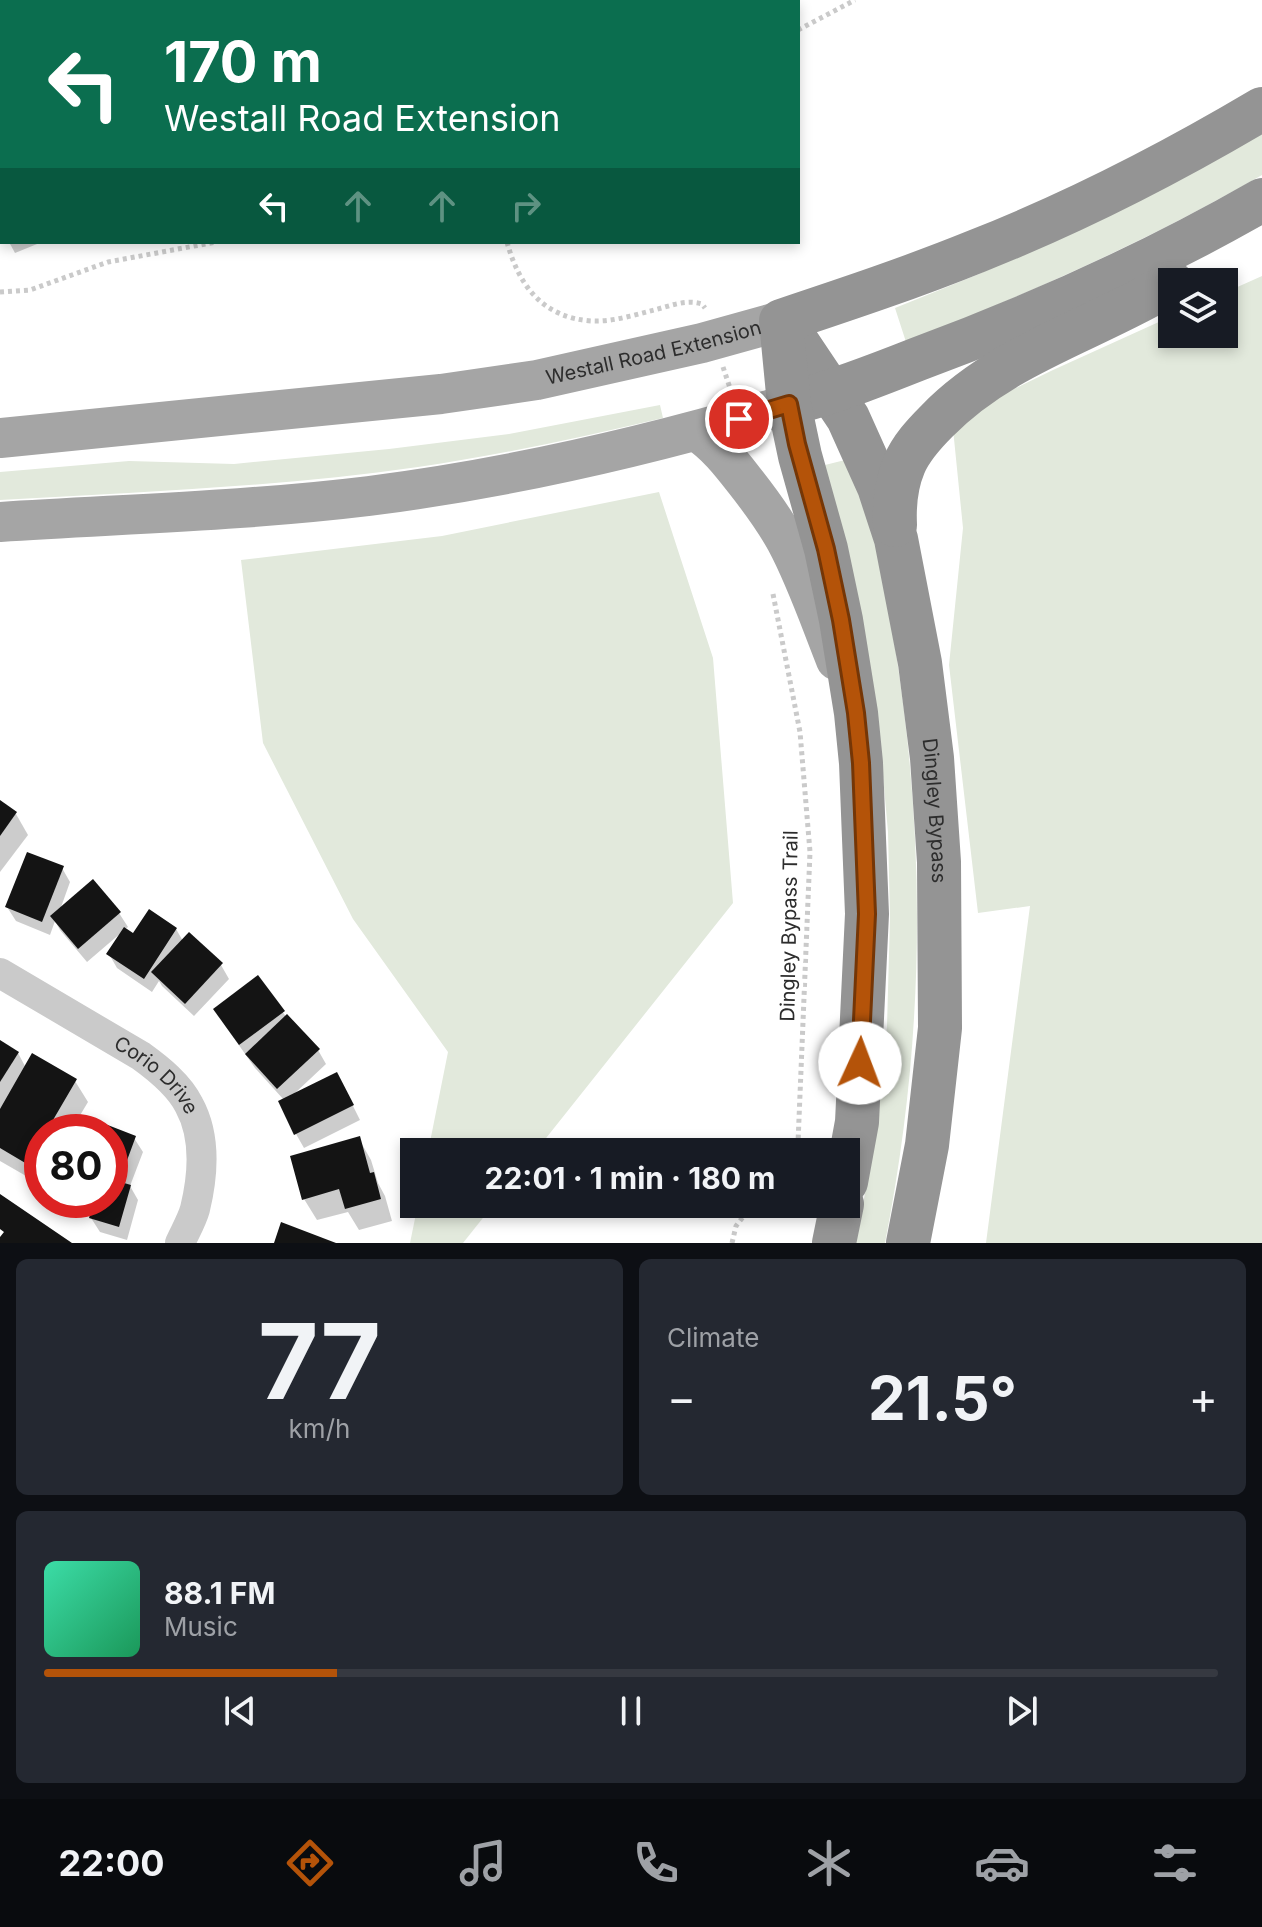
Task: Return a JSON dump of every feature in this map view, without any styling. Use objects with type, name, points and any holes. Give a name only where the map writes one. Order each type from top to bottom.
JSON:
[{"type":"highway","name":"Westall Road Extension","points":[[782,321],[906,279],[1053,219],[1218,136],[1262,109]]},
{"type":"highway","points":[[789,404],[831,392],[992,332],[1101,284],[1262,200]]},
{"type":"highway","points":[[1196,268],[1219,254],[1262,216]]},
{"type":"highway","points":[[896,539],[894,507],[904,463],[919,440],[946,412],[1015,361],[1158,291]]},
{"type":"highway","name":"Dingley Bypass","points":[[782,321],[848,418],[869,464],[896,539],[920,663],[932,758],[939,862],[940,1028],[927,1145],[908,1243]]},
{"type":"highway","points":[[782,321],[789,404],[841,620],[861,763],[867,914],[854,1138]]},
{"type":"highway","points":[[834,1243],[839,1218]]},
{"type":"main road","name":"Westall Road Extension","points":[[0,438],[441,394],[553,377],[782,321]]},
{"type":"main road","points":[[0,522],[158,514],[371,496],[539,467],[696,431],[789,404]]},
{"type":"main road","points":[[696,431],[726,457],[785,539],[856,713]]},
{"type":"street","name":"Corio Drive","points":[[0,973],[141,1056],[161,1071],[189,1105],[202,1152],[201,1175],[194,1211],[180,1243]]},
{"type":"path","points":[[800,29],[855,0]]},
{"type":"path","points":[[0,292],[30,290],[108,262],[205,244]]},
{"type":"path","points":[[508,244],[518,275],[527,289],[561,314],[595,321],[622,318],[690,301],[702,304],[739,419]]},
{"type":"path","name":"Dingley Bypass Trail","points":[[773,593],[800,732],[810,852],[798,1138]]},
{"type":"path","points":[[732,1243],[736,1226],[742,1218]]},
{"type":"shaded area","points":[[1262,134],[1262,175],[1087,265],[906,342],[895,308],[979,274]]},
{"type":"shaded area","points":[[1262,276],[1262,1243],[986,1243],[1030,906],[978,913],[949,665],[963,528],[952,419],[1158,322],[1158,348],[1238,348],[1238,287]]},
{"type":"shaded area","points":[[660,405],[663,418],[541,445],[418,467],[262,484],[0,500],[0,472],[129,461],[234,464],[389,449],[509,434]]},
{"type":"shaded area","points":[[849,459],[872,530],[883,579],[896,653],[913,802],[917,948],[914,1022],[908,1095],[885,1243],[856,1243],[876,1133],[887,1026],[890,918],[888,832],[878,720],[825,465]]},
{"type":"shaded area","points":[[659,492],[713,658],[733,903],[546,1138],[431,1138],[448,1052],[353,919],[263,743],[241,560],[442,536]]},
{"type":"shaded area","points":[[415,1218],[483,1218],[463,1243],[410,1243]]},
{"type":"building","points":[[0,800],[17,812],[0,836]]},
{"type":"building","points":[[27,852],[64,866],[42,922],[5,907]]},
{"type":"building","points":[[93,879],[121,912],[78,949],[50,916]]},
{"type":"building","points":[[149,909],[177,928],[144,979],[106,954],[124,927],[133,933]]},
{"type":"building","points":[[189,932],[223,963],[185,1004],[151,972]]},
{"type":"building","points":[[258,975],[285,1011],[239,1045],[213,1009]]},
{"type":"building","points":[[287,1014],[320,1049],[277,1089],[245,1054]]},
{"type":"building","points":[[0,1040],[19,1052],[0,1082]]},
{"type":"building","points":[[32,1053],[77,1079],[57,1114],[24,1114],[24,1162],[0,1148],[0,1109]]},
{"type":"building","points":[[337,1072],[354,1105],[294,1135],[278,1101]]},
{"type":"building","points":[[128,1133],[136,1136],[128,1158]]},
{"type":"building","points":[[360,1136],[381,1199],[345,1209],[339,1189],[302,1200],[290,1156]]},
{"type":"building","points":[[0,1194],[24,1210],[24,1218],[35,1218],[72,1243],[0,1243],[4,1232],[0,1229]]},
{"type":"building","points":[[89,1218],[122,1218],[119,1227]]},
{"type":"building","points":[[281,1222],[336,1243],[274,1243]]},
{"type":"route","points":[[739,419],[789,404],[841,620],[861,763],[867,914],[860,1063]]}]
